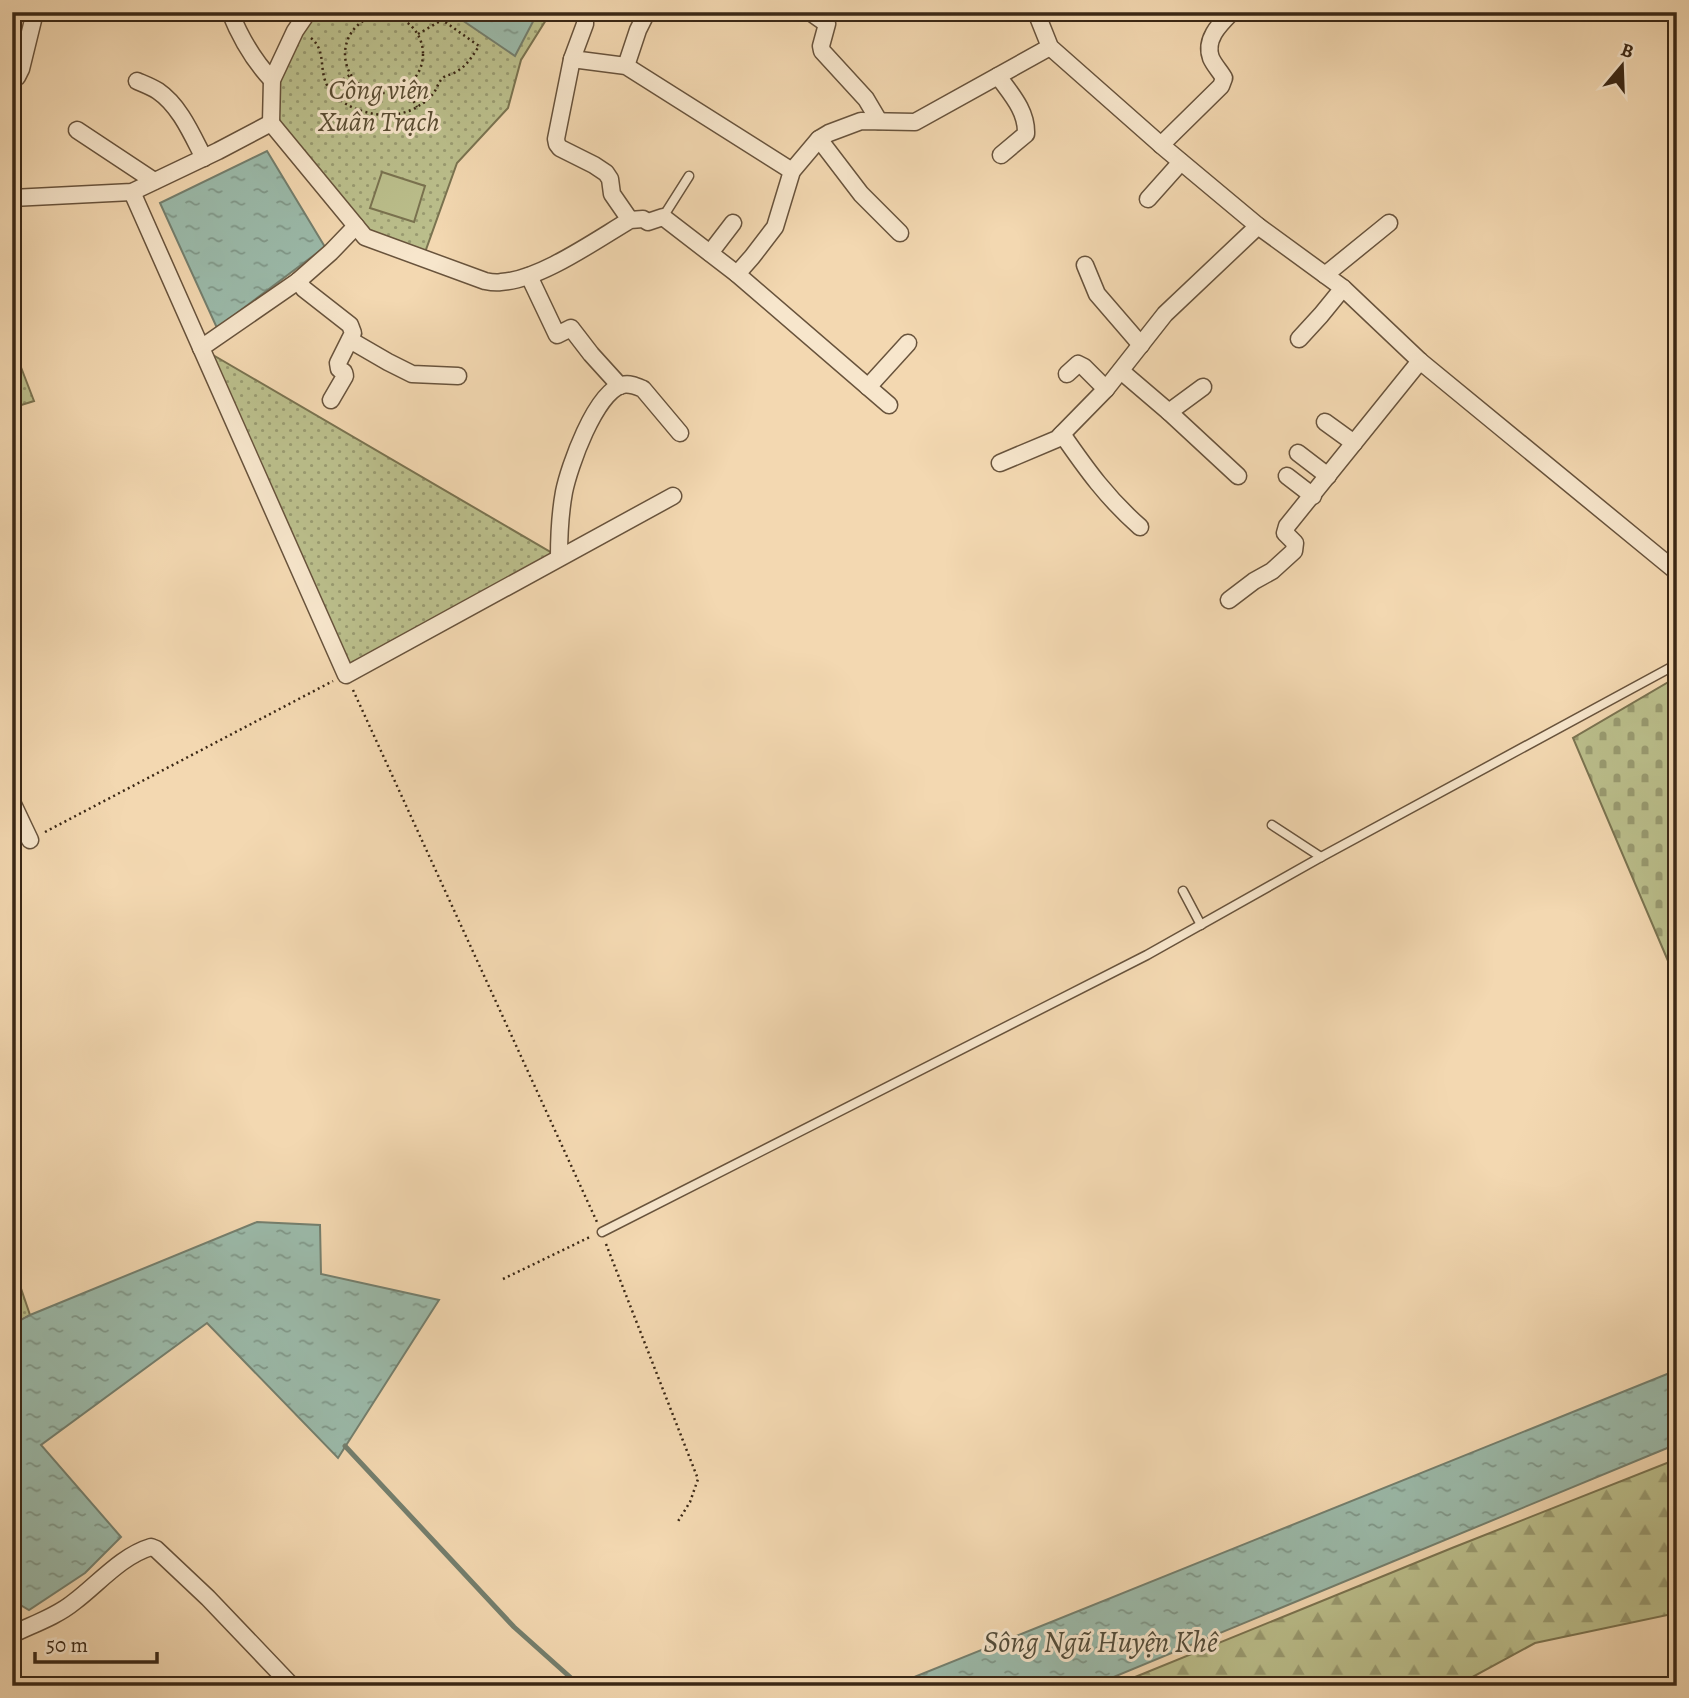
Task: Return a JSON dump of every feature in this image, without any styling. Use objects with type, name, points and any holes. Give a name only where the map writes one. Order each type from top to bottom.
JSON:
[{"type":"street","points":[[12,79],[17,77],[21,69],[35,12]]},
{"type":"street","points":[[230,12],[259,66],[272,80]]},
{"type":"street","points":[[308,12],[295,31],[272,80],[271,123],[365,237],[485,281],[501,282],[539,273],[630,220],[643,219],[648,222],[663,217],[737,274],[889,405]]},
{"type":"street","points":[[585,12],[585,24],[572,59],[557,144],[606,173],[610,179],[612,194],[630,220]]},
{"type":"street","points":[[626,66],[647,12]]},
{"type":"street","points":[[810,12],[827,24],[822,51],[866,99],[878,121]]},
{"type":"street","points":[[1036,12],[1051,47],[1161,145],[1258,226],[1343,288],[1420,361],[1677,572]]},
{"type":"street","points":[[1161,145],[1221,86],[1224,78],[1209,50],[1214,31],[1232,12]]},
{"type":"street","points":[[737,274],[775,227],[792,171],[819,139],[861,121],[915,122],[1051,47]]},
{"type":"street","points":[[572,59],[626,66],[792,171]]},
{"type":"street","points":[[998,76],[1021,108],[1027,124],[1026,134],[1001,155]]},
{"type":"street","points":[[137,81],[159,91],[169,101],[189,128],[204,158]]},
{"type":"street","points":[[12,198],[132,192],[271,123]]},
{"type":"street","points":[[77,130],[154,181]]},
{"type":"street","points":[[819,139],[861,194],[900,233]]},
{"type":"street","points":[[1148,199],[1181,162]]},
{"type":"street","points":[[132,192],[346,675],[673,496]]},
{"type":"street","points":[[710,253],[733,223]]},
{"type":"street","points":[[1325,275],[1389,223]]},
{"type":"street","points":[[201,348],[299,281],[356,226]]},
{"type":"street","points":[[1000,463],[1057,439],[1121,371],[1165,314],[1258,226]]},
{"type":"street","points":[[1085,265],[1097,294],[1141,345]]},
{"type":"street","points":[[529,276],[557,335],[571,328],[620,386]]},
{"type":"street","points":[[299,281],[304,289],[350,326],[353,333],[338,363],[345,376],[331,400]]},
{"type":"street","points":[[1299,339],[1343,288]]},
{"type":"street","points":[[349,340],[412,374],[458,376]]},
{"type":"street","points":[[868,387],[908,343]]},
{"type":"street","points":[[1229,600],[1272,571],[1294,551],[1295,543],[1285,530],[1420,361]]},
{"type":"street","points":[[1067,374],[1078,364],[1106,388]]},
{"type":"street","points":[[1121,371],[1238,476]]},
{"type":"street","points":[[559,557],[559,523],[565,489],[577,451],[607,395],[620,386],[636,385],[643,389],[680,433]]},
{"type":"street","points":[[1169,412],[1203,387]]},
{"type":"street","points":[[1325,422],[1354,443]]},
{"type":"street","points":[[1062,434],[1091,477],[1118,508],[1140,527]]},
{"type":"street","points":[[1298,453],[1328,476]]},
{"type":"street","points":[[1287,476],[1313,496]]},
{"type":"street","points":[[12,802],[30,840]]},
{"type":"street","points":[[15,1633],[72,1605],[118,1566],[136,1553],[151,1547],[208,1598],[292,1686]]},
{"type":"lane","points":[[663,217],[689,176]]},
{"type":"lane","points":[[602,1232],[1135,961],[1677,664]]},
{"type":"lane","points":[[1272,825],[1321,858]]},
{"type":"lane","points":[[1183,891],[1200,925]]},
{"type":"path","points":[[361,12],[365,20]]},
{"type":"path","points":[[295,31],[313,38],[320,48],[323,75],[329,88],[342,101],[369,114],[391,116],[417,107],[432,95],[443,78],[467,64],[479,46],[432,12]]},
{"type":"path","points":[[385,15],[409,24],[418,34],[423,47],[423,60],[412,83],[388,94],[375,93],[363,88],[350,75],[344,56],[346,43],[360,22],[385,15]]},
{"type":"path","points":[[418,34],[443,20]]},
{"type":"path","points":[[329,88],[350,75]]},
{"type":"path","points":[[405,87],[417,107]]},
{"type":"path","points":[[30,840],[346,675],[602,1232],[698,1479],[690,1502],[677,1523]]},
{"type":"path","points":[[503,1279],[602,1232]]},
{"type":"green space","name":"Công viên Xuân Trạch","points":[[308,12],[551,12],[521,60],[508,108],[457,163],[423,258],[365,237],[271,123],[272,80]]},
{"type":"green space","points":[[382,172],[425,186],[414,222],[370,208]]},
{"type":"green space","points":[[12,344],[34,401],[12,408]]},
{"type":"green space","points":[[201,348],[559,557],[346,675]]},
{"type":"green space","points":[[1677,677],[1677,982],[1573,738]]},
{"type":"green space","points":[[12,1262],[30,1315],[12,1325]]},
{"type":"green space","points":[[1677,1459],[1677,1613],[1535,1643],[1456,1686],[1113,1686],[1452,1548]]},
{"type":"water","points":[[463,12],[538,12],[515,56],[459,18]]},
{"type":"water","points":[[267,151],[325,247],[217,328],[160,203]]},
{"type":"water","points":[[257,1222],[320,1225],[321,1274],[439,1300],[338,1458],[207,1323],[41,1445],[121,1537],[85,1573],[29,1610],[12,1600],[12,1325],[30,1315]]},
{"type":"water","name":"Sông Ngũ Huyện Khê","points":[[1677,1370],[1677,1444],[1092,1686],[892,1686]]},
{"type":"waterway","points":[[345,1446],[514,1627],[580,1686]]}]
